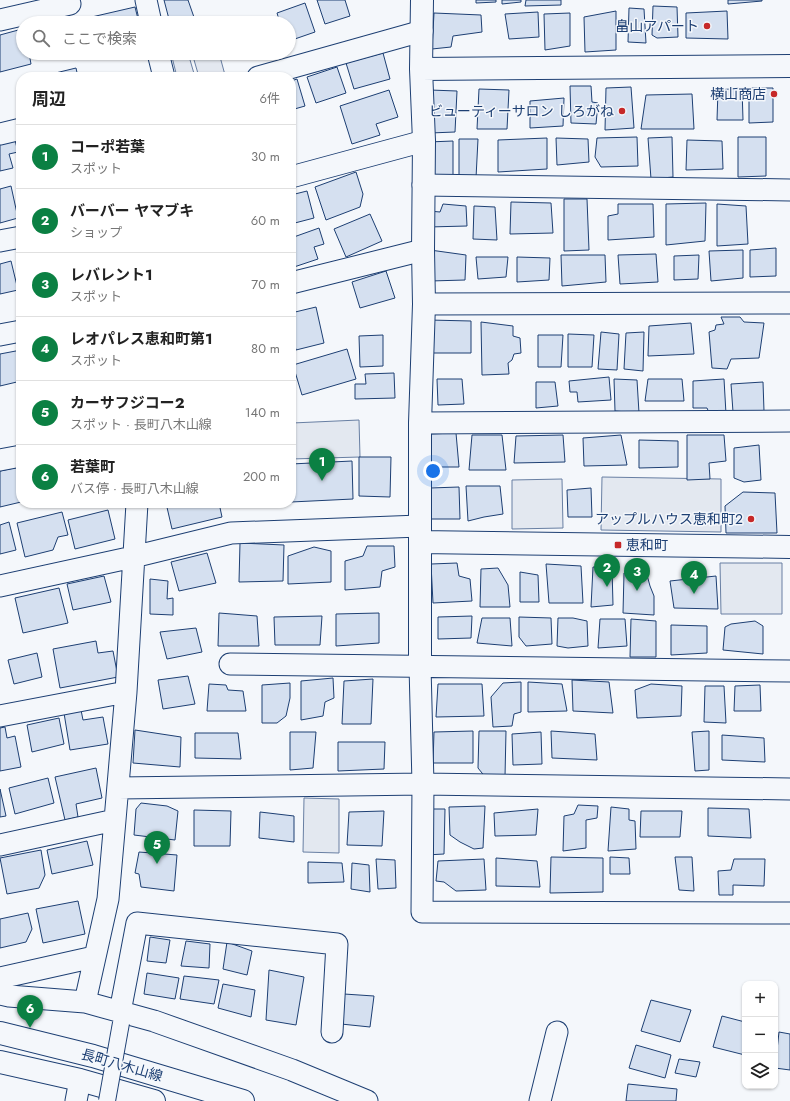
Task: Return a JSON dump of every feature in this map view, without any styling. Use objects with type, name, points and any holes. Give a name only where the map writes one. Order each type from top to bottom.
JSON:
[{"type":"street","points":[[146,0],[149,16]]},
{"type":"street","points":[[422,0],[421,69],[424,141],[424,304],[420,423],[420,666],[423,784],[422,912],[790,913]]},
{"type":"street","points":[[0,20],[75,1]]},
{"type":"street","points":[[275,72],[422,30]]},
{"type":"street","points":[[160,60],[163,72]]},
{"type":"street","points":[[421,69],[790,66]]},
{"type":"street","points":[[0,134],[16,130]]},
{"type":"street","points":[[296,176],[424,141]]},
{"type":"street","points":[[423,185],[790,190]]},
{"type":"street","points":[[0,241],[16,238]]},
{"type":"street","points":[[296,283],[423,250]]},
{"type":"street","points":[[424,304],[790,304]]},
{"type":"street","points":[[0,335],[16,332]]},
{"type":"street","points":[[420,423],[790,421]]},
{"type":"street","points":[[0,460],[16,457]]},
{"type":"street","points":[[85,1002],[108,899],[126,692],[137,508]]},
{"type":"street","points":[[0,586],[133,557],[231,533],[420,534],[790,547]]},
{"type":"street","points":[[230,664],[790,671]]},
{"type":"street","points":[[0,716],[126,692]]},
{"type":"street","points":[[118,788],[423,784],[790,789]]},
{"type":"street","points":[[0,845],[116,820]]},
{"type":"street","points":[[107,1101],[137,923],[337,944],[332,1032]]},
{"type":"street","points":[[0,978],[94,957]]},
{"type":"street","points":[[0,994],[85,1002],[120,1017],[154,1021],[292,1070],[367,1101]]},
{"type":"street","points":[[540,1101],[557,1032]]},
{"type":"street","name":"長町八木山線","points":[[0,1033],[93,1056],[243,1101]]},
{"type":"street","points":[[0,1062],[80,1080],[154,1101]]},
{"type":"street","points":[[76,1101],[80,1080]]},
{"type":"shaded area","points":[[173,60],[190,60],[194,72],[176,72]]},
{"type":"shaded area","points":[[194,60],[221,60],[224,72],[198,72]]},
{"type":"shaded area","points":[[359,420],[360,457],[296,459],[296,423]]},
{"type":"shaded area","points":[[602,477],[721,479],[721,532],[601,530]]},
{"type":"shaded area","points":[[562,479],[563,528],[512,529],[512,480]]},
{"type":"shaded area","points":[[720,563],[782,563],[782,614],[721,614]]},
{"type":"shaded area","points":[[304,798],[339,799],[339,853],[303,852]]},
{"type":"building","points":[[164,0],[188,0],[194,16],[168,16]]},
{"type":"building","points":[[317,0],[345,0],[350,16],[325,24]]},
{"type":"building","points":[[476,0],[496,0],[496,2],[476,3]]},
{"type":"building","points":[[502,0],[521,0],[521,2],[502,4]]},
{"type":"building","points":[[526,0],[561,0],[561,5],[525,6]]},
{"type":"building","points":[[728,0],[762,0],[762,1],[728,4]]},
{"type":"building","points":[[305,3],[315,32],[296,39],[296,16],[278,16],[277,13]]},
{"type":"building","points":[[653,6],[677,7],[678,37],[657,38],[652,35]]},
{"type":"building","points":[[135,7],[137,16],[96,16]]},
{"type":"building","points":[[629,8],[644,9],[646,43],[628,42]]},
{"type":"building","points":[[616,11],[616,50],[585,52],[584,17]]},
{"type":"building","name":"畠山アパート","points":[[727,11],[728,39],[686,38],[686,13]]},
{"type":"building","points":[[538,12],[539,37],[509,39],[505,14]]},
{"type":"building","points":[[434,13],[481,15],[482,32],[453,36],[451,47],[432,49]]},
{"type":"building","points":[[570,13],[570,46],[545,50],[544,14]]},
{"type":"building","points":[[16,31],[16,60],[30,60],[31,64],[0,72],[0,35]]},
{"type":"building","points":[[383,53],[390,79],[354,89],[346,63]]},
{"type":"building","points":[[337,67],[346,93],[316,103],[307,77]]},
{"type":"building","points":[[76,68],[77,72],[60,72]]},
{"type":"building","points":[[296,79],[305,106],[296,109]]},
{"type":"building","points":[[570,86],[591,86],[592,102],[598,103],[596,124],[571,123]]},
{"type":"building","points":[[631,87],[634,128],[605,130],[606,88]]},
{"type":"building","points":[[742,88],[743,120],[717,120],[718,90]]},
{"type":"building","points":[[749,88],[773,88],[773,122],[749,123]]},
{"type":"building","points":[[479,89],[509,90],[507,129],[477,129]]},
{"type":"building","points":[[389,90],[398,117],[376,124],[380,135],[352,144],[340,106]]},
{"type":"building","points":[[430,90],[457,91],[455,132],[430,133]]},
{"type":"building","points":[[692,94],[694,129],[641,129],[646,95]]},
{"type":"building","points":[[564,98],[563,126],[530,128],[530,101]]},
{"type":"building","points":[[637,137],[638,166],[601,167],[595,157],[597,138]]},
{"type":"building","points":[[672,137],[673,177],[651,179],[648,138]]},
{"type":"building","points":[[738,137],[766,137],[766,176],[738,177]]},
{"type":"building","points":[[547,138],[547,169],[498,172],[498,140]]},
{"type":"building","points":[[556,138],[588,139],[589,162],[557,165]]},
{"type":"building","points":[[459,139],[478,139],[476,178],[459,178]]},
{"type":"building","points":[[15,140],[16,152],[9,154],[13,168],[0,171],[0,144]]},
{"type":"building","points":[[687,140],[722,141],[723,169],[686,170]]},
{"type":"building","points":[[453,141],[453,175],[428,175],[428,142]]},
{"type":"building","points":[[356,172],[363,194],[360,207],[326,220],[315,187]]},
{"type":"building","points":[[11,186],[16,209],[16,219],[0,223],[0,189]]},
{"type":"building","points":[[307,191],[314,218],[296,223],[296,194]]},
{"type":"building","points":[[564,199],[587,199],[589,250],[564,251]]},
{"type":"building","points":[[511,202],[551,203],[553,233],[510,234]]},
{"type":"building","points":[[706,203],[705,241],[666,245],[666,204]]},
{"type":"building","points":[[443,204],[466,206],[467,226],[428,227],[429,211],[440,212]]},
{"type":"building","points":[[618,204],[653,204],[654,237],[608,240],[608,216],[618,214]]},
{"type":"building","points":[[717,204],[746,206],[748,244],[717,246]]},
{"type":"building","points":[[474,206],[495,207],[497,240],[473,239]]},
{"type":"building","points":[[370,214],[382,241],[346,257],[334,229]]},
{"type":"building","points":[[319,228],[324,244],[314,247],[318,259],[296,266],[296,236]]},
{"type":"building","points":[[776,248],[776,276],[750,277],[750,250]]},
{"type":"building","points":[[430,250],[466,255],[465,280],[430,281]]},
{"type":"building","points":[[743,250],[743,278],[711,281],[709,251]]},
{"type":"building","points":[[656,254],[658,282],[620,284],[618,255]]},
{"type":"building","points":[[561,255],[605,255],[606,282],[562,286]]},
{"type":"building","points":[[699,255],[698,279],[674,280],[674,256]]},
{"type":"building","points":[[476,257],[508,257],[506,277],[478,279]]},
{"type":"building","points":[[517,257],[550,258],[549,280],[517,282]]},
{"type":"building","points":[[11,261],[16,282],[16,290],[0,294],[0,264]]},
{"type":"building","points":[[386,271],[395,298],[360,308],[352,282]]},
{"type":"building","points":[[316,307],[324,343],[296,350],[296,312]]},
{"type":"building","points":[[721,317],[740,317],[744,322],[764,323],[759,358],[731,359],[727,369],[712,368],[709,332],[715,330],[716,325],[724,324]]},
{"type":"building","points":[[429,320],[471,321],[471,353],[430,353]]},
{"type":"building","points":[[481,322],[513,326],[513,336],[520,338],[521,353],[514,354],[512,360],[508,363],[509,374],[482,375]]},
{"type":"building","points":[[691,323],[694,354],[648,356],[649,326]]},
{"type":"building","points":[[601,332],[619,334],[617,370],[598,369]]},
{"type":"building","points":[[644,332],[643,371],[624,369],[626,333]]},
{"type":"building","points":[[568,334],[594,335],[592,367],[568,367]]},
{"type":"building","points":[[383,335],[383,366],[360,367],[359,336]]},
{"type":"building","points":[[538,335],[563,335],[561,367],[538,367]]},
{"type":"building","points":[[347,349],[356,379],[302,395],[296,375],[296,364]]},
{"type":"building","points":[[16,351],[16,382],[0,386],[0,354]]},
{"type":"building","points":[[394,373],[395,398],[355,399],[355,384],[366,384],[365,374]]},
{"type":"building","points":[[609,377],[611,400],[578,402],[577,392],[570,392],[569,381]]},
{"type":"building","points":[[437,379],[462,379],[464,404],[438,405]]},
{"type":"building","points":[[614,379],[637,380],[639,413],[615,411]]},
{"type":"building","points":[[648,379],[682,379],[684,401],[645,401]]},
{"type":"building","points":[[724,379],[726,414],[710,415],[707,408],[693,408],[693,381]]},
{"type":"building","points":[[536,382],[555,382],[558,406],[536,408]]},
{"type":"building","points":[[763,382],[764,411],[733,412],[731,384]]},
{"type":"building","points":[[456,433],[459,467],[431,467],[429,434]]},
{"type":"building","points":[[472,435],[502,435],[506,470],[469,470]]},
{"type":"building","points":[[563,435],[565,462],[514,463],[516,436]]},
{"type":"building","points":[[621,435],[627,465],[584,466],[583,438]]},
{"type":"building","points":[[687,435],[724,435],[726,461],[709,463],[710,479],[687,480]]},
{"type":"building","points":[[639,440],[678,441],[678,467],[639,468]]},
{"type":"building","points":[[759,445],[761,480],[744,482],[734,478],[734,448]]},
{"type":"building","points":[[359,457],[391,457],[390,497],[359,496]]},
{"type":"building","points":[[352,461],[353,499],[296,502],[296,464]]},
{"type":"building","points":[[16,468],[16,503],[0,507],[0,471]]},
{"type":"building","points":[[466,486],[500,486],[503,514],[468,521]]},
{"type":"building","points":[[459,487],[460,519],[428,519],[430,488]]},
{"type":"building","points":[[591,488],[592,517],[568,517],[567,490]]},
{"type":"building","name":"アップルハウス恵和町2","points":[[743,492],[775,493],[777,533],[726,533],[725,506]]},
{"type":"building","points":[[167,508],[220,508],[222,517],[172,529]]},
{"type":"building","points":[[108,510],[115,539],[75,549],[68,520]]},
{"type":"building","points":[[62,512],[68,535],[58,537],[53,550],[25,557],[17,523]]},
{"type":"building","points":[[9,522],[16,550],[0,554],[0,525]]},
{"type":"building","points":[[240,543],[284,545],[283,581],[239,582]]},
{"type":"building","points":[[367,546],[394,546],[395,567],[382,571],[380,587],[345,590],[345,561],[363,556]]},
{"type":"building","points":[[314,547],[331,551],[331,582],[288,584],[288,556]]},
{"type":"building","points":[[207,553],[216,583],[179,591],[171,562]]},
{"type":"building","points":[[457,563],[459,576],[470,579],[472,601],[433,603],[431,564]]},
{"type":"building","points":[[546,564],[581,566],[583,603],[549,603]]},
{"type":"building","points":[[593,567],[612,568],[613,605],[591,607]]},
{"type":"building","points":[[498,568],[508,585],[510,607],[480,607],[481,569]]},
{"type":"building","points":[[520,572],[538,575],[539,602],[520,602]]},
{"type":"building","points":[[624,573],[647,575],[654,596],[654,615],[623,613]]},
{"type":"building","points":[[104,576],[111,602],[73,610],[67,584]]},
{"type":"building","points":[[716,576],[718,609],[674,608],[670,581]]},
{"type":"building","points":[[150,579],[168,581],[167,599],[173,598],[173,615],[150,614]]},
{"type":"building","points":[[59,588],[68,623],[23,633],[15,598]]},
{"type":"building","points":[[219,613],[257,616],[259,646],[218,646]]},
{"type":"building","points":[[379,613],[379,643],[336,646],[336,614]]},
{"type":"building","points":[[322,616],[320,645],[275,645],[274,617]]},
{"type":"building","points":[[472,616],[471,638],[438,639],[438,617]]},
{"type":"building","points":[[519,617],[551,618],[552,644],[526,646],[519,637]]},
{"type":"building","points":[[482,618],[510,618],[512,646],[477,643]]},
{"type":"building","points":[[558,618],[573,618],[587,621],[588,646],[568,648],[557,646]]},
{"type":"building","points":[[600,619],[625,619],[627,646],[598,648]]},
{"type":"building","points":[[631,619],[656,621],[656,657],[630,657]]},
{"type":"building","points":[[755,621],[763,626],[763,654],[723,650],[725,627],[731,624]]},
{"type":"building","points":[[671,625],[707,626],[707,653],[671,655]]},
{"type":"building","points":[[196,628],[202,652],[167,659],[160,632]]},
{"type":"building","points":[[96,641],[98,653],[113,651],[118,677],[60,688],[53,649]]},
{"type":"building","points":[[37,653],[42,677],[14,684],[8,660]]},
{"type":"building","points":[[188,676],[195,704],[163,709],[158,680]]},
{"type":"building","points":[[333,678],[334,698],[325,702],[323,716],[301,720],[301,681]]},
{"type":"building","points":[[373,679],[371,724],[342,724],[344,681]]},
{"type":"building","points":[[572,680],[609,682],[613,713],[573,711]]},
{"type":"building","points":[[521,682],[521,712],[514,714],[512,726],[493,727],[491,697],[503,683]]},
{"type":"building","points":[[528,682],[562,684],[567,711],[528,712]]},
{"type":"building","points":[[290,683],[290,698],[286,716],[277,723],[262,723],[262,685]]},
{"type":"building","points":[[209,684],[226,685],[228,690],[243,691],[246,711],[207,711]]},
{"type":"building","points":[[438,684],[482,684],[484,716],[436,717]]},
{"type":"building","points":[[651,684],[682,686],[681,716],[637,718],[635,690]]},
{"type":"building","points":[[760,685],[761,711],[734,711],[735,686]]},
{"type":"building","points":[[705,686],[724,686],[726,723],[704,722]]},
{"type":"building","points":[[81,710],[83,720],[103,717],[108,744],[70,750],[64,713]]},
{"type":"building","points":[[59,718],[64,744],[32,752],[27,725]]},
{"type":"building","points":[[5,727],[7,738],[15,736],[21,767],[0,771],[0,728]]},
{"type":"building","points":[[135,730],[181,737],[180,767],[133,763]]},
{"type":"building","points":[[473,731],[473,763],[433,763],[434,732]]},
{"type":"building","points":[[479,731],[506,731],[505,777],[486,778],[478,768]]},
{"type":"building","points":[[551,731],[595,734],[597,760],[552,758]]},
{"type":"building","points":[[709,731],[709,770],[695,771],[692,732]]},
{"type":"building","points":[[290,732],[316,732],[313,768],[290,770]]},
{"type":"building","points":[[541,732],[542,764],[513,765],[512,734]]},
{"type":"building","points":[[195,733],[238,733],[241,759],[195,758]]},
{"type":"building","points":[[722,735],[764,738],[765,762],[722,760]]},
{"type":"building","points":[[338,742],[385,742],[384,769],[338,771]]},
{"type":"building","points":[[96,768],[102,798],[76,804],[78,817],[65,820],[55,777]]},
{"type":"building","points":[[48,778],[54,803],[15,814],[9,788]]},
{"type":"building","points":[[0,789],[6,816],[0,817]]},
{"type":"building","points":[[141,803],[167,806],[178,811],[175,840],[134,835],[136,809]]},
{"type":"building","points":[[578,805],[598,806],[597,818],[586,820],[586,848],[563,851],[564,816],[574,814]]},
{"type":"building","points":[[485,806],[483,848],[474,849],[450,835],[449,807]]},
{"type":"building","points":[[611,807],[629,809],[629,820],[635,821],[636,849],[608,851]]},
{"type":"building","points":[[708,808],[749,809],[751,838],[708,836]]},
{"type":"building","points":[[427,809],[445,809],[444,854],[426,855]]},
{"type":"building","points":[[538,809],[536,835],[495,836],[494,813]]},
{"type":"building","points":[[194,810],[231,811],[230,846],[194,846]]},
{"type":"building","points":[[384,811],[382,846],[347,845],[349,812]]},
{"type":"building","points":[[641,811],[682,811],[680,837],[640,837]]},
{"type":"building","points":[[260,812],[294,816],[294,842],[259,838]]},
{"type":"building","points":[[87,841],[93,865],[52,874],[47,850]]},
{"type":"building","points":[[41,850],[45,875],[39,888],[7,894],[0,858]]},
{"type":"building","points":[[139,852],[177,855],[174,891],[141,887],[139,874],[135,873]]},
{"type":"building","points":[[551,857],[603,858],[603,892],[550,893]]},
{"type":"building","points":[[610,857],[629,858],[630,874],[610,874]]},
{"type":"building","points":[[675,857],[692,857],[694,891],[679,890]]},
{"type":"building","points":[[496,858],[537,861],[540,887],[496,886]]},
{"type":"building","points":[[376,859],[395,860],[396,888],[378,889]]},
{"type":"building","points":[[484,859],[486,890],[456,891],[444,882],[436,881],[438,861]]},
{"type":"building","points":[[734,859],[765,859],[764,886],[733,885],[733,895],[719,895],[718,871],[731,870]]},
{"type":"building","points":[[308,862],[342,863],[344,882],[308,883]]},
{"type":"building","points":[[352,863],[369,865],[370,892],[351,889]]},
{"type":"building","points":[[78,901],[85,934],[43,943],[36,909]]},
{"type":"building","points":[[28,913],[32,929],[26,942],[0,948],[0,919]]},
{"type":"building","points":[[150,937],[170,940],[166,963],[147,961]]},
{"type":"building","points":[[186,941],[210,944],[209,968],[181,966]]},
{"type":"building","points":[[227,942],[252,951],[247,975],[223,969]]},
{"type":"building","points":[[269,970],[304,977],[296,1025],[266,1020]]},
{"type":"building","points":[[147,973],[179,978],[175,999],[144,994]]},
{"type":"building","points":[[184,976],[219,980],[214,1004],[180,999]]},
{"type":"building","points":[[223,984],[255,990],[251,1017],[218,1008]]},
{"type":"building","points":[[344,994],[374,996],[370,1027],[341,1024]]},
{"type":"building","points":[[651,1000],[691,1010],[680,1042],[641,1031]]},
{"type":"building","points":[[722,1016],[742,1021],[742,1054],[713,1047]]},
{"type":"building","points":[[779,1032],[790,1034],[790,1070],[778,1068]]},
{"type":"building","points":[[636,1045],[671,1055],[665,1078],[629,1068]]},
{"type":"building","points":[[679,1059],[700,1062],[696,1077],[675,1073]]},
{"type":"building","points":[[628,1084],[677,1089],[676,1101],[626,1101]]},
{"type":"place","name":"畠山アパート","points":[[707,26]]},
{"type":"place","name":"横山商店","points":[[774,94]]},
{"type":"place","name":"ビューティーサロン しろがね","points":[[622,111]]},
{"type":"place","name":"コーポ若葉","points":[[322,481]]},
{"type":"place","name":"アップルハウス恵和町2","points":[[751,519]]},
{"type":"place","name":"恵和町","points":[[618,545]]},
{"type":"place","name":"バーバー ヤマブキ","points":[[607,587]]},
{"type":"place","name":"レバレント1","points":[[637,591]]},
{"type":"place","name":"レオパレス恵和町第1","points":[[694,594]]},
{"type":"place","name":"カーサフジコー2","points":[[157,864]]},
{"type":"place","name":"若葉町","points":[[30,1028]]}]
